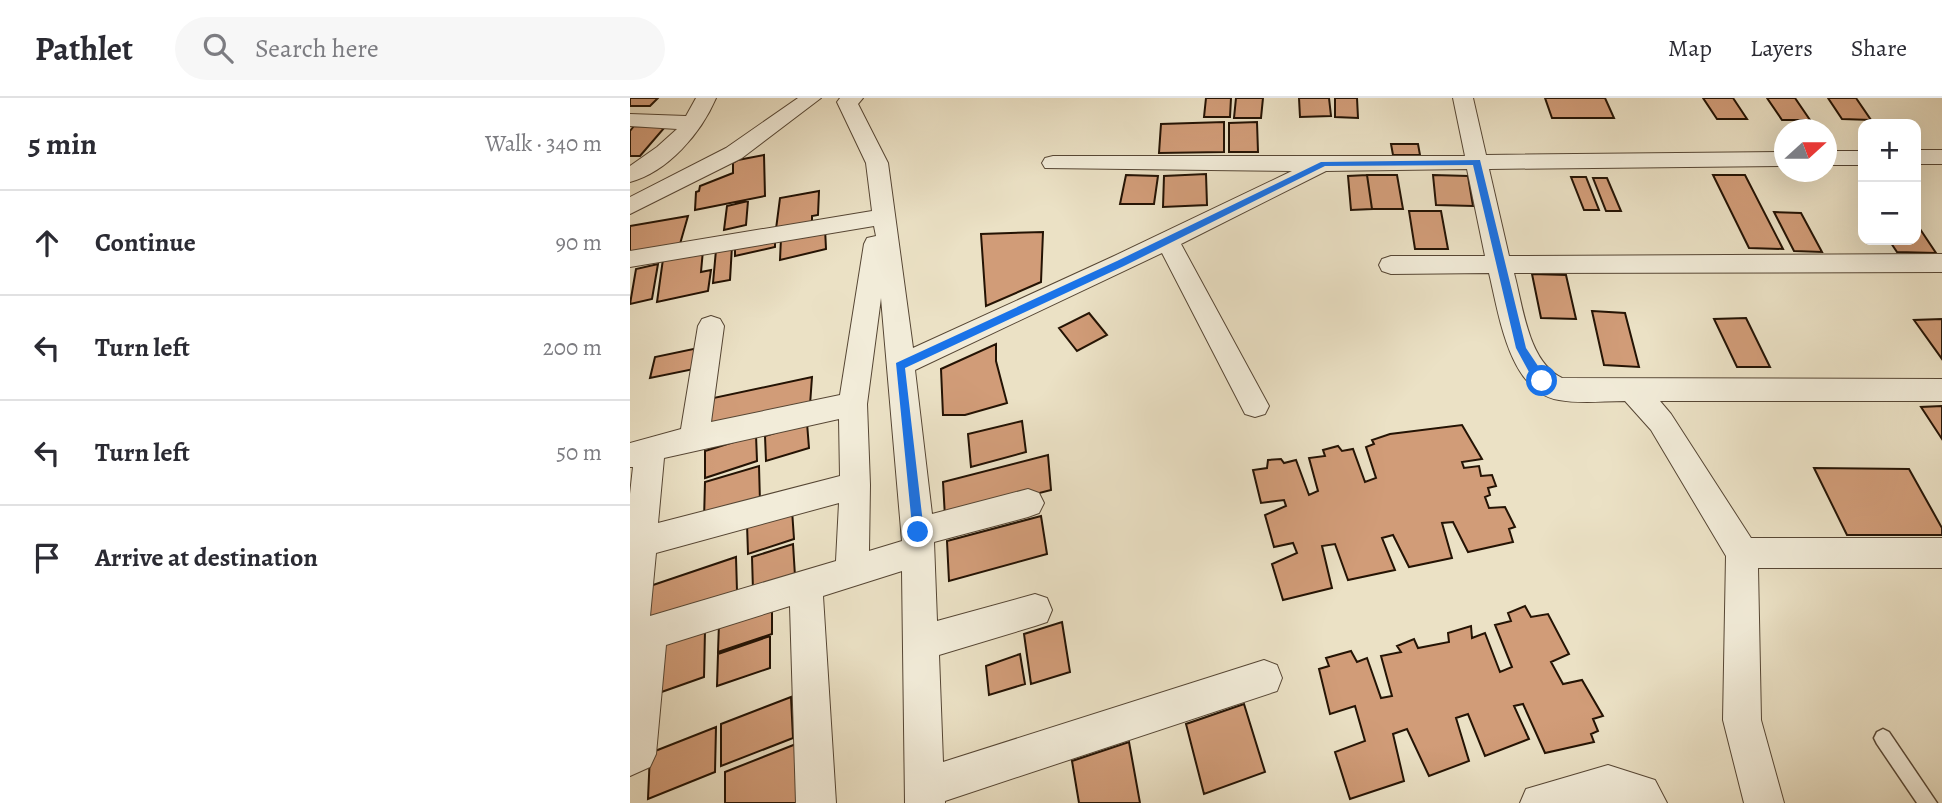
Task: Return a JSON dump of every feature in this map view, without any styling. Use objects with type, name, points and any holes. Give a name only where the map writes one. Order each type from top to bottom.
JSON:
[{"type":"street","points":[[630,175],[666,152],[692,123],[706,98]]},
{"type":"street","points":[[630,206],[734,153],[811,98]]},
{"type":"street","points":[[1463,98],[1499,264],[1521,348],[1542,381],[1558,388],[1942,390]]},
{"type":"street","points":[[842,99],[846,129],[880,217],[853,404],[855,485],[852,570]]},
{"type":"street","points":[[842,99],[877,163],[887,231],[918,542],[925,796],[1264,678]]},
{"type":"street","points":[[630,120],[692,123]]},
{"type":"street","points":[[1921,157],[1942,157]]},
{"type":"street","points":[[1837,158],[1858,158]]},
{"type":"street","points":[[1054,163],[1324,164],[1774,159]]},
{"type":"street","points":[[899,366],[1324,164]]},
{"type":"street","points":[[630,259],[880,217]]},
{"type":"street","points":[[1167,240],[1255,406]]},
{"type":"street","points":[[1391,265],[1942,263]]},
{"type":"street","points":[[694,438],[711,326]]},
{"type":"street","points":[[1630,388],[1661,422],[1742,553],[1742,720],[1764,803]]},
{"type":"street","points":[[630,757],[637,754],[636,543],[640,452],[853,404]]},
{"type":"street","points":[[636,543],[855,485]]},
{"type":"street","points":[[637,637],[806,586],[1028,503]]},
{"type":"street","points":[[1742,553],[1942,553]]},
{"type":"street","points":[[806,586],[816,803]]},
{"type":"street","points":[[920,643],[1035,610]]},
{"type":"street","points":[[1540,803],[1608,784],[1640,794],[1647,803]]},
{"type":"lane","points":[[1883,738],[1928,803]]},
{"type":"building","points":[[630,98],[658,98],[650,106],[630,106]]},
{"type":"building","points":[[1206,98],[1231,98],[1230,117],[1204,117]]},
{"type":"building","points":[[1236,98],[1263,98],[1261,118],[1234,118]]},
{"type":"building","points":[[1299,98],[1329,98],[1331,116],[1300,117]]},
{"type":"building","points":[[1335,98],[1357,98],[1358,118],[1335,117]]},
{"type":"building","points":[[1545,98],[1605,98],[1614,118],[1552,118]]},
{"type":"building","points":[[1703,98],[1733,98],[1747,119],[1717,119]]},
{"type":"building","points":[[1767,98],[1795,98],[1809,119],[1781,119]]},
{"type":"building","points":[[1828,98],[1856,98],[1870,119],[1858,120],[1842,119]]},
{"type":"building","points":[[1224,122],[1224,152],[1159,153],[1161,124]]},
{"type":"building","points":[[1257,122],[1258,152],[1229,152],[1229,123]]},
{"type":"building","points":[[634,126],[665,127],[640,156],[630,156],[630,131]]},
{"type":"building","points":[[1391,144],[1418,144],[1420,155],[1393,155]]},
{"type":"building","points":[[764,155],[765,196],[695,210],[696,192],[700,186],[733,173],[733,163],[738,160]]},
{"type":"building","points":[[1206,174],[1207,205],[1163,207],[1164,176]]},
{"type":"building","points":[[1126,175],[1158,176],[1154,204],[1120,204]]},
{"type":"building","points":[[1367,175],[1372,209],[1351,210],[1348,176]]},
{"type":"building","points":[[1367,175],[1397,175],[1403,209],[1372,209]]},
{"type":"building","points":[[1433,175],[1468,176],[1473,206],[1436,205]]},
{"type":"building","points":[[1713,175],[1745,175],[1783,249],[1749,248]]},
{"type":"building","points":[[1571,177],[1586,177],[1599,210],[1584,210]]},
{"type":"building","points":[[1593,178],[1607,178],[1621,211],[1606,211]]},
{"type":"building","points":[[819,191],[818,215],[812,216],[812,222],[776,229],[780,198]]},
{"type":"building","points":[[748,201],[746,225],[724,230],[727,206]]},
{"type":"building","points":[[1409,211],[1441,211],[1448,249],[1415,249]]},
{"type":"building","points":[[1774,212],[1801,213],[1822,252],[1794,251]]},
{"type":"building","points":[[688,216],[680,244],[630,254],[630,226]]},
{"type":"building","points":[[825,228],[826,249],[780,260],[781,238]]},
{"type":"building","points":[[1921,230],[1936,253],[1897,252],[1892,245],[1921,245]]},
{"type":"building","points":[[1043,232],[1041,282],[986,306],[981,234]]},
{"type":"building","points":[[775,237],[775,247],[735,256],[735,246]]},
{"type":"building","points":[[732,246],[730,280],[713,283],[716,250]]},
{"type":"building","points":[[703,250],[701,272],[711,270],[708,291],[657,302],[663,259]]},
{"type":"building","points":[[658,264],[652,299],[630,304],[636,269]]},
{"type":"building","points":[[1532,274],[1566,275],[1576,319],[1541,318]]},
{"type":"building","points":[[1592,311],[1625,313],[1639,367],[1604,365]]},
{"type":"building","points":[[1089,313],[1107,335],[1077,351],[1059,328]]},
{"type":"building","points":[[1746,318],[1770,367],[1737,367],[1714,319]]},
{"type":"building","points":[[1942,319],[1942,359],[1914,320]]},
{"type":"building","points":[[996,344],[996,361],[1007,403],[965,415],[943,415],[941,369]]},
{"type":"building","points":[[703,347],[699,368],[650,378],[655,357]]},
{"type":"building","points":[[812,377],[810,405],[699,430],[704,400]]},
{"type":"building","points":[[1942,406],[1942,439],[1921,407]]},
{"type":"building","points":[[1022,421],[1026,452],[971,467],[968,434]]},
{"type":"building","points":[[807,423],[809,448],[766,461],[765,436]]},
{"type":"building","points":[[1462,425],[1482,459],[1462,462],[1464,468],[1479,466],[1481,476],[1492,475],[1496,486],[1488,488],[1490,495],[1485,497],[1489,508],[1505,507],[1515,527],[1509,529],[1513,542],[1468,552],[1453,522],[1442,523],[1452,558],[1409,567],[1393,535],[1382,538],[1395,570],[1348,580],[1335,544],[1322,546],[1332,588],[1283,600],[1272,564],[1297,553],[1293,543],[1274,547],[1265,515],[1286,506],[1284,500],[1261,503],[1253,470],[1267,468],[1268,460],[1281,459],[1284,463],[1296,460],[1309,495],[1318,491],[1309,458],[1325,456],[1323,450],[1338,446],[1342,451],[1353,449],[1365,482],[1376,478],[1366,447],[1374,444],[1372,440],[1390,434]]},
{"type":"building","points":[[756,435],[757,461],[705,478],[705,451]]},
{"type":"building","points":[[1048,455],[1051,490],[945,517],[943,482]]},
{"type":"building","points":[[759,466],[760,502],[704,520],[705,482]]},
{"type":"building","points":[[1814,468],[1909,469],[1942,528],[1942,535],[1847,535]]},
{"type":"building","points":[[792,510],[794,539],[748,554],[747,524]]},
{"type":"building","points":[[1041,516],[1047,554],[949,581],[947,541]]},
{"type":"building","points":[[793,544],[795,576],[753,591],[752,557]]},
{"type":"building","points":[[736,557],[737,591],[647,622],[650,586]]},
{"type":"building","points":[[772,605],[772,634],[718,652],[719,623]]},
{"type":"building","points":[[1525,606],[1531,617],[1548,614],[1569,654],[1551,662],[1563,684],[1582,680],[1603,716],[1593,719],[1598,731],[1591,734],[1594,742],[1545,753],[1523,704],[1514,706],[1529,739],[1485,756],[1468,714],[1456,718],[1469,761],[1429,776],[1407,729],[1393,734],[1404,781],[1350,799],[1335,752],[1365,741],[1355,706],[1330,714],[1319,669],[1329,666],[1326,658],[1351,651],[1357,662],[1367,658],[1381,698],[1392,696],[1381,656],[1401,652],[1397,646],[1414,639],[1418,648],[1449,642],[1448,633],[1471,626],[1472,638],[1485,633],[1500,672],[1512,667],[1495,625],[1511,621],[1508,613]]},
{"type":"building","points":[[1062,622],[1070,672],[1031,684],[1024,634]]},
{"type":"building","points":[[705,630],[704,677],[653,695],[655,647]]},
{"type":"building","points":[[770,636],[770,668],[717,686],[718,654]]},
{"type":"building","points":[[1020,654],[1025,684],[989,695],[986,666]]},
{"type":"building","points":[[791,697],[793,738],[721,766],[721,724]]},
{"type":"building","points":[[1244,704],[1265,772],[1204,794],[1186,724]]},
{"type":"building","points":[[716,727],[715,772],[648,799],[650,753]]},
{"type":"building","points":[[1129,742],[1140,803],[1079,803],[1072,761]]},
{"type":"building","points":[[796,744],[799,803],[725,803],[725,772]]},
{"type":"route","points":[[918,532],[899,366],[1121,263],[1324,164],[1477,162],[1521,348],[1542,381]]}]
